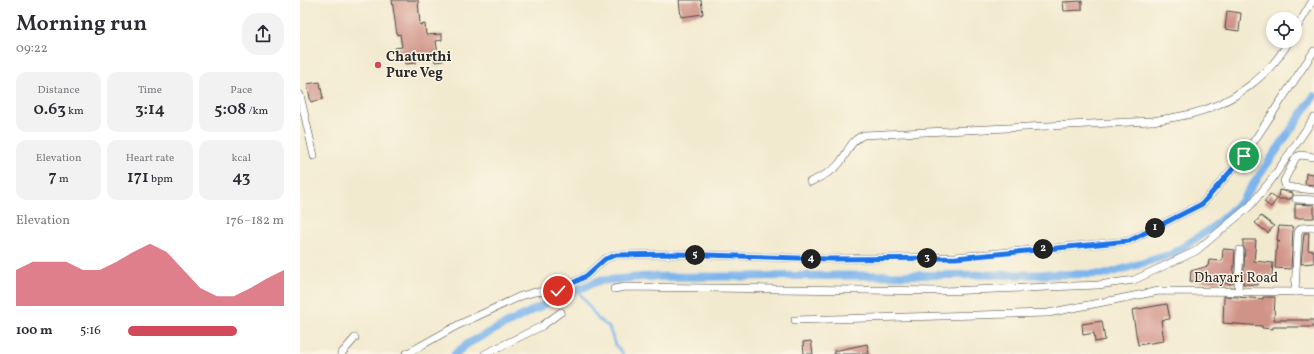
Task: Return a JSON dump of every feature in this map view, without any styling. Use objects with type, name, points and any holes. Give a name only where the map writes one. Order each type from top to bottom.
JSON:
[{"type":"street","points":[[1302,19],[1313,0]]},
{"type":"street","points":[[810,182],[834,169],[839,164],[851,143],[864,135],[1144,122],[1191,114],[1216,105],[1264,74],[1274,64],[1284,48]]},
{"type":"street","points":[[406,354],[458,325],[521,296],[535,292],[558,291],[586,276],[605,259],[616,255],[675,254],[829,259],[956,258],[1129,241],[1202,204],[1244,156],[1314,51]]},
{"type":"street","points":[[300,95],[314,156]]},
{"type":"street","points":[[614,289],[625,287],[944,291],[1098,285],[1134,280],[1196,251],[1250,206],[1272,179],[1314,118]]},
{"type":"street","points":[[1314,157],[1296,157],[1284,181],[1286,187],[1292,189],[1314,190]]},
{"type":"street","points":[[1296,199],[1314,200]]},
{"type":"street","points":[[1295,292],[1298,232],[1301,228],[1314,227]]},
{"type":"street","points":[[1238,291],[1240,250]]},
{"type":"street","name":"Dhayari Road","points":[[795,320],[1048,313],[1159,291],[1314,292]]},
{"type":"street","points":[[485,354],[542,326],[561,312]]},
{"type":"street","points":[[341,354],[355,338]]},
{"type":"building","points":[[392,0],[418,0],[420,25],[425,24],[426,35],[442,34],[442,40],[436,41],[438,54],[443,55],[443,61],[435,62],[434,57],[416,59],[416,63],[406,64],[405,57],[396,59],[395,48],[402,47],[400,34],[397,35]]},
{"type":"building","points":[[679,0],[701,0],[703,14],[681,17]]},
{"type":"building","points":[[1082,1],[1082,10],[1064,11],[1063,2]]},
{"type":"building","points":[[1227,11],[1241,13],[1239,31],[1225,29]]},
{"type":"building","points":[[320,82],[323,99],[311,102],[307,84]]},
{"type":"building","points":[[1306,173],[1314,174],[1314,185],[1305,184]]},
{"type":"building","points":[[1279,190],[1293,193],[1291,199],[1278,199]]},
{"type":"building","points":[[1270,194],[1277,199],[1271,207],[1264,202]]},
{"type":"building","points":[[1295,204],[1314,205],[1314,218],[1295,218]]},
{"type":"building","points":[[1261,216],[1274,226],[1268,233],[1255,223]]},
{"type":"building","points":[[1279,226],[1293,227],[1291,269],[1275,268],[1277,242],[1280,242],[1277,240]]},
{"type":"building","points":[[1304,233],[1309,233],[1308,250],[1314,251],[1314,263],[1301,264]]},
{"type":"building","points":[[1243,240],[1256,240],[1254,261],[1273,263],[1272,276],[1259,275],[1258,285],[1243,284],[1245,250]]},
{"type":"building","points":[[1223,249],[1235,250],[1233,284],[1190,281],[1191,271],[1208,266],[1209,260],[1222,261]]},
{"type":"building","points":[[1224,296],[1263,299],[1263,297],[1275,297],[1274,320],[1314,320],[1314,327],[1273,327],[1273,329],[1262,328],[1262,326],[1223,323]]},
{"type":"building","points":[[1167,304],[1170,319],[1161,320],[1164,341],[1138,345],[1132,310]]},
{"type":"building","points":[[1102,321],[1105,340],[1095,342],[1094,333],[1083,335],[1082,324]]},
{"type":"building","points":[[811,341],[813,354],[804,354],[803,342]]},
{"type":"building","points":[[867,344],[869,354],[834,354],[834,351]]},
{"type":"waterway","points":[[455,354],[467,344],[551,301],[598,281],[642,277],[1107,274],[1172,254],[1212,228],[1241,202],[1314,96]]},
{"type":"waterway","points":[[577,289],[598,319],[609,327],[615,345],[623,354]]},
{"type":"place","name":"Chaturthi Pure Veg","points":[[378,65]]},
{"type":"route","points":[[558,291],[586,276],[605,259],[616,255],[675,254],[778,259],[956,258],[1129,241],[1202,204],[1244,156]]}]
